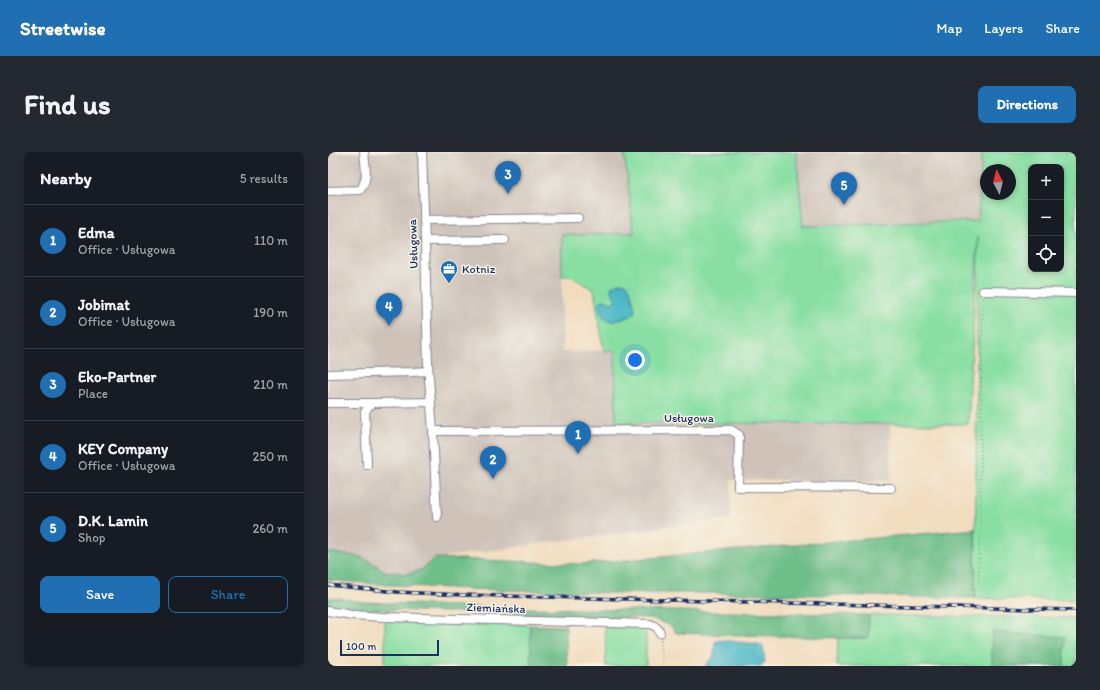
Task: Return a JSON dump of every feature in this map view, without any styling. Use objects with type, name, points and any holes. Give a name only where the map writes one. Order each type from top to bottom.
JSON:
[{"type":"street","points":[[328,191],[360,190],[363,187],[366,180],[364,152]]},
{"type":"street","name":"Usługowa","points":[[422,152],[428,371],[433,431],[437,517]]},
{"type":"street","points":[[424,220],[578,218]]},
{"type":"street","points":[[425,240],[506,240]]},
{"type":"street","points":[[983,291],[1076,293]]},
{"type":"street","points":[[328,374],[428,371]]},
{"type":"street","points":[[328,403],[374,404],[431,402]]},
{"type":"street","points":[[367,465],[365,412],[368,407],[374,404]]},
{"type":"street","name":"Usługowa","points":[[433,431],[731,430],[739,435],[738,487],[891,488]]},
{"type":"street","name":"Ziemiańska","points":[[328,611],[352,615],[383,617],[650,624],[658,628],[660,633]]},
{"type":"path","points":[[978,591],[981,491],[983,291]]},
{"type":"path","points":[[660,633],[663,666]]},
{"type":"shaded area","points":[[328,152],[624,152],[634,234],[562,235],[562,352],[615,350],[616,423],[890,423],[891,481],[731,480],[731,518],[435,558],[421,570],[406,574],[385,571],[371,562],[328,552]]},
{"type":"shaded area","points":[[796,152],[982,152],[981,164],[980,164],[978,221],[803,226]]},
{"type":"green space","points":[[624,152],[796,152],[803,226],[978,221],[980,186],[980,200],[1016,200],[1016,164],[981,164],[982,152],[1075,152],[1076,600],[975,598],[978,235],[968,424],[616,423],[615,351],[604,351],[594,290],[571,276],[562,276],[562,235],[634,233]]},
{"type":"green space","points":[[975,529],[975,598],[718,593],[609,593],[468,589],[328,580],[328,552],[361,557],[385,571],[406,574],[421,570],[435,558],[581,564]]},
{"type":"green space","points":[[328,597],[365,602],[478,607],[869,615],[868,638],[676,633],[671,626],[650,618],[341,608],[328,606]]},
{"type":"green space","points":[[869,615],[1076,618],[1076,666],[837,666],[838,638],[868,638]]},
{"type":"green space","points":[[385,621],[530,625],[531,666],[385,666]]},
{"type":"green space","points":[[530,625],[566,626],[567,666],[531,666]]},
{"type":"green space","points":[[605,627],[641,627],[646,632],[646,666],[606,666]]},
{"type":"green space","points":[[992,632],[1065,637],[1064,666],[992,666]]},
{"type":"water","points":[[621,283],[626,283],[631,291],[635,309],[633,314],[627,318],[610,321],[603,316],[600,311],[600,303],[602,300],[611,303],[615,301],[611,287]]},
{"type":"water","points":[[720,640],[758,644],[763,647],[765,662],[761,666],[705,666],[714,656],[715,642]]},
{"type":"railway","points":[[328,585],[397,592],[464,595],[1076,610]]},
{"type":"place","name":"Eko-Partner","points":[[508,194]]},
{"type":"place","name":"D.K. Lamin","points":[[844,205]]},
{"type":"place","name":"Kotniz","points":[[449,284]]},
{"type":"place","name":"KEY Company","points":[[389,326]]},
{"type":"place","name":"Edma","points":[[578,454]]},
{"type":"place","name":"Jobimat","points":[[493,479]]}]
